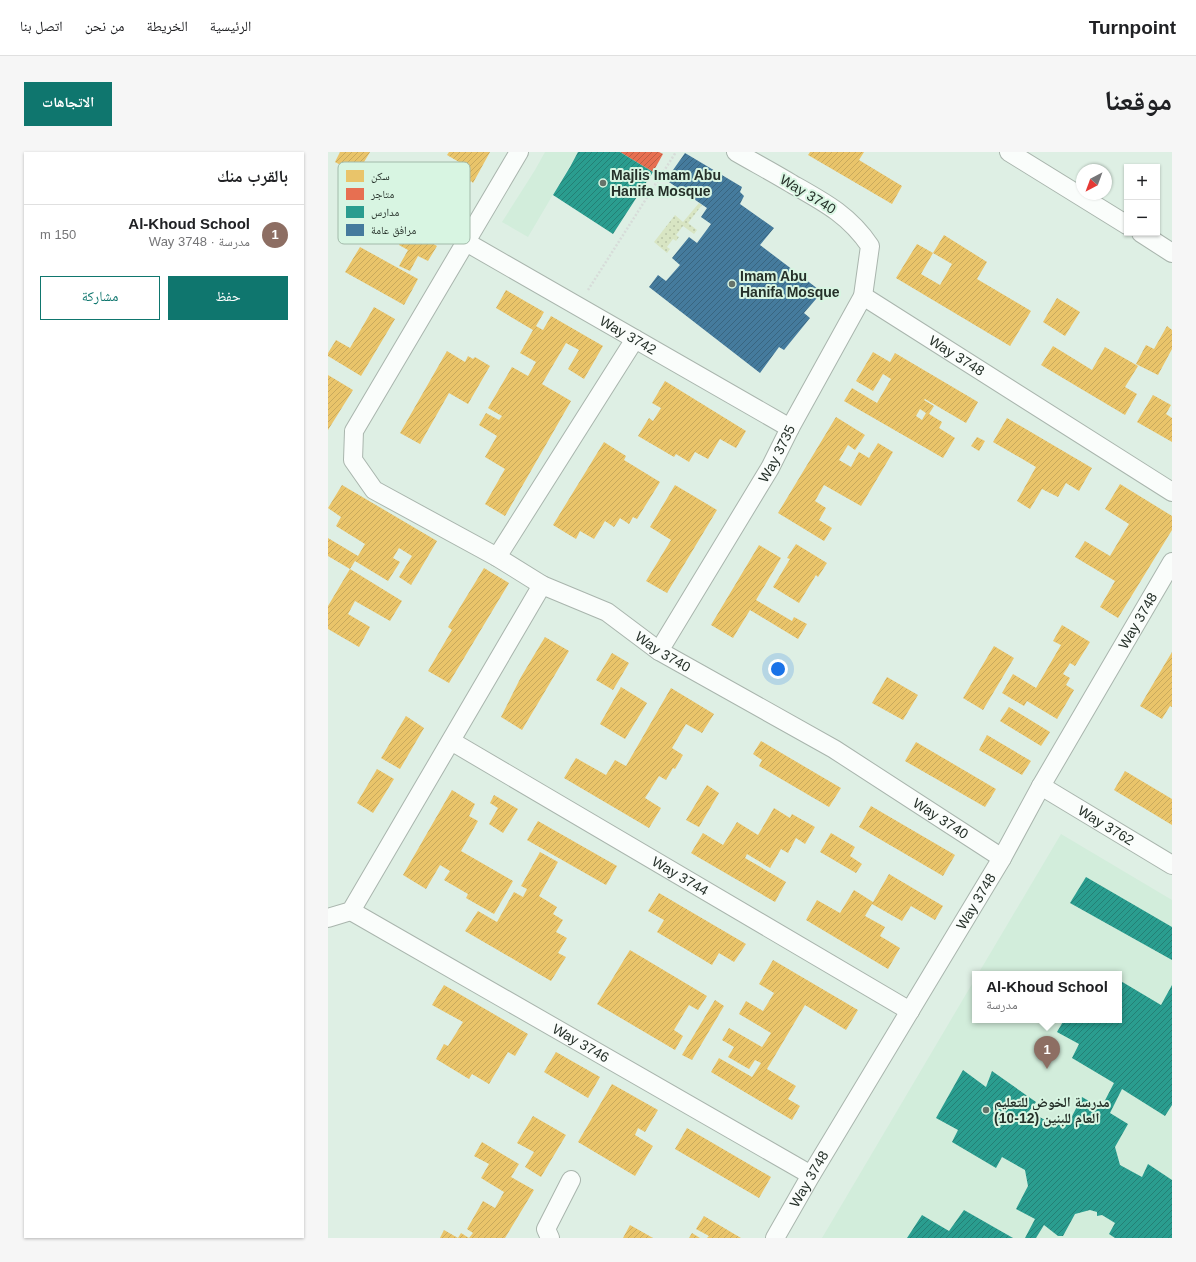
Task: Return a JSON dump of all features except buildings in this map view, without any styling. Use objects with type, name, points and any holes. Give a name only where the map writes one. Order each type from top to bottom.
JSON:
[{"type":"street","points":[[470,235],[519,152]]},
{"type":"street","name":"Way 3740","points":[[736,152],[824,202],[847,219],[861,232],[870,246]]},
{"type":"street","points":[[1009,152],[1124,222]]},
{"type":"street","points":[[1146,236],[1172,253]]},
{"type":"street","name":"Way 3740","points":[[465,244],[354,431],[353,460],[374,490],[497,557],[542,586],[606,612],[659,651],[834,749],[1002,858]]},
{"type":"street","name":"Way 3742","points":[[470,244],[790,428]]},
{"type":"street","name":"Way 3735","points":[[659,651],[770,468],[790,428],[863,296],[870,246]]},
{"type":"street","name":"Way 3748","points":[[863,296],[1172,492]]},
{"type":"street","points":[[497,557],[635,339]]},
{"type":"street","name":"Way 3748","points":[[775,1238],[811,1175],[1002,858],[1041,786],[1172,562]]},
{"type":"street","points":[[328,918],[351,911],[542,586]]},
{"type":"street","name":"Way 3744","points":[[450,741],[910,1011]]},
{"type":"street","name":"Way 3762","points":[[1041,786],[1172,865]]},
{"type":"street","name":"Way 3746","points":[[351,911],[811,1175]]},
{"type":"street","points":[[550,1238],[546,1229],[571,1180]]},
{"type":"path","points":[[578,306],[676,152]]},
{"type":"shaded area","points":[[545,152],[578,152],[528,237],[502,222]]},
{"type":"shaded area","points":[[699,203],[702,205],[688,223],[697,230],[694,234],[683,226],[676,235],[679,237],[676,241],[673,239],[667,247],[670,249],[667,253],[654,242],[675,215],[683,222]]},
{"type":"shaded area","points":[[1061,834],[1172,900],[1172,1238],[822,1238],[972,984],[972,1023],[1122,1023],[1122,971],[980,971]]},
{"type":"place","name":"Majlis Imam Abu Hanifa Mosque","points":[[603,183]]},
{"type":"place","name":"Imam Abu Hanifa Mosque","points":[[732,284]]},
{"type":"place","name":"Al-Khoud School","points":[[1047,1069]]},
{"type":"place","name":"مدرسة الخوض للتعليم العام للبنين (12-10)","points":[[986,1110]]}]
